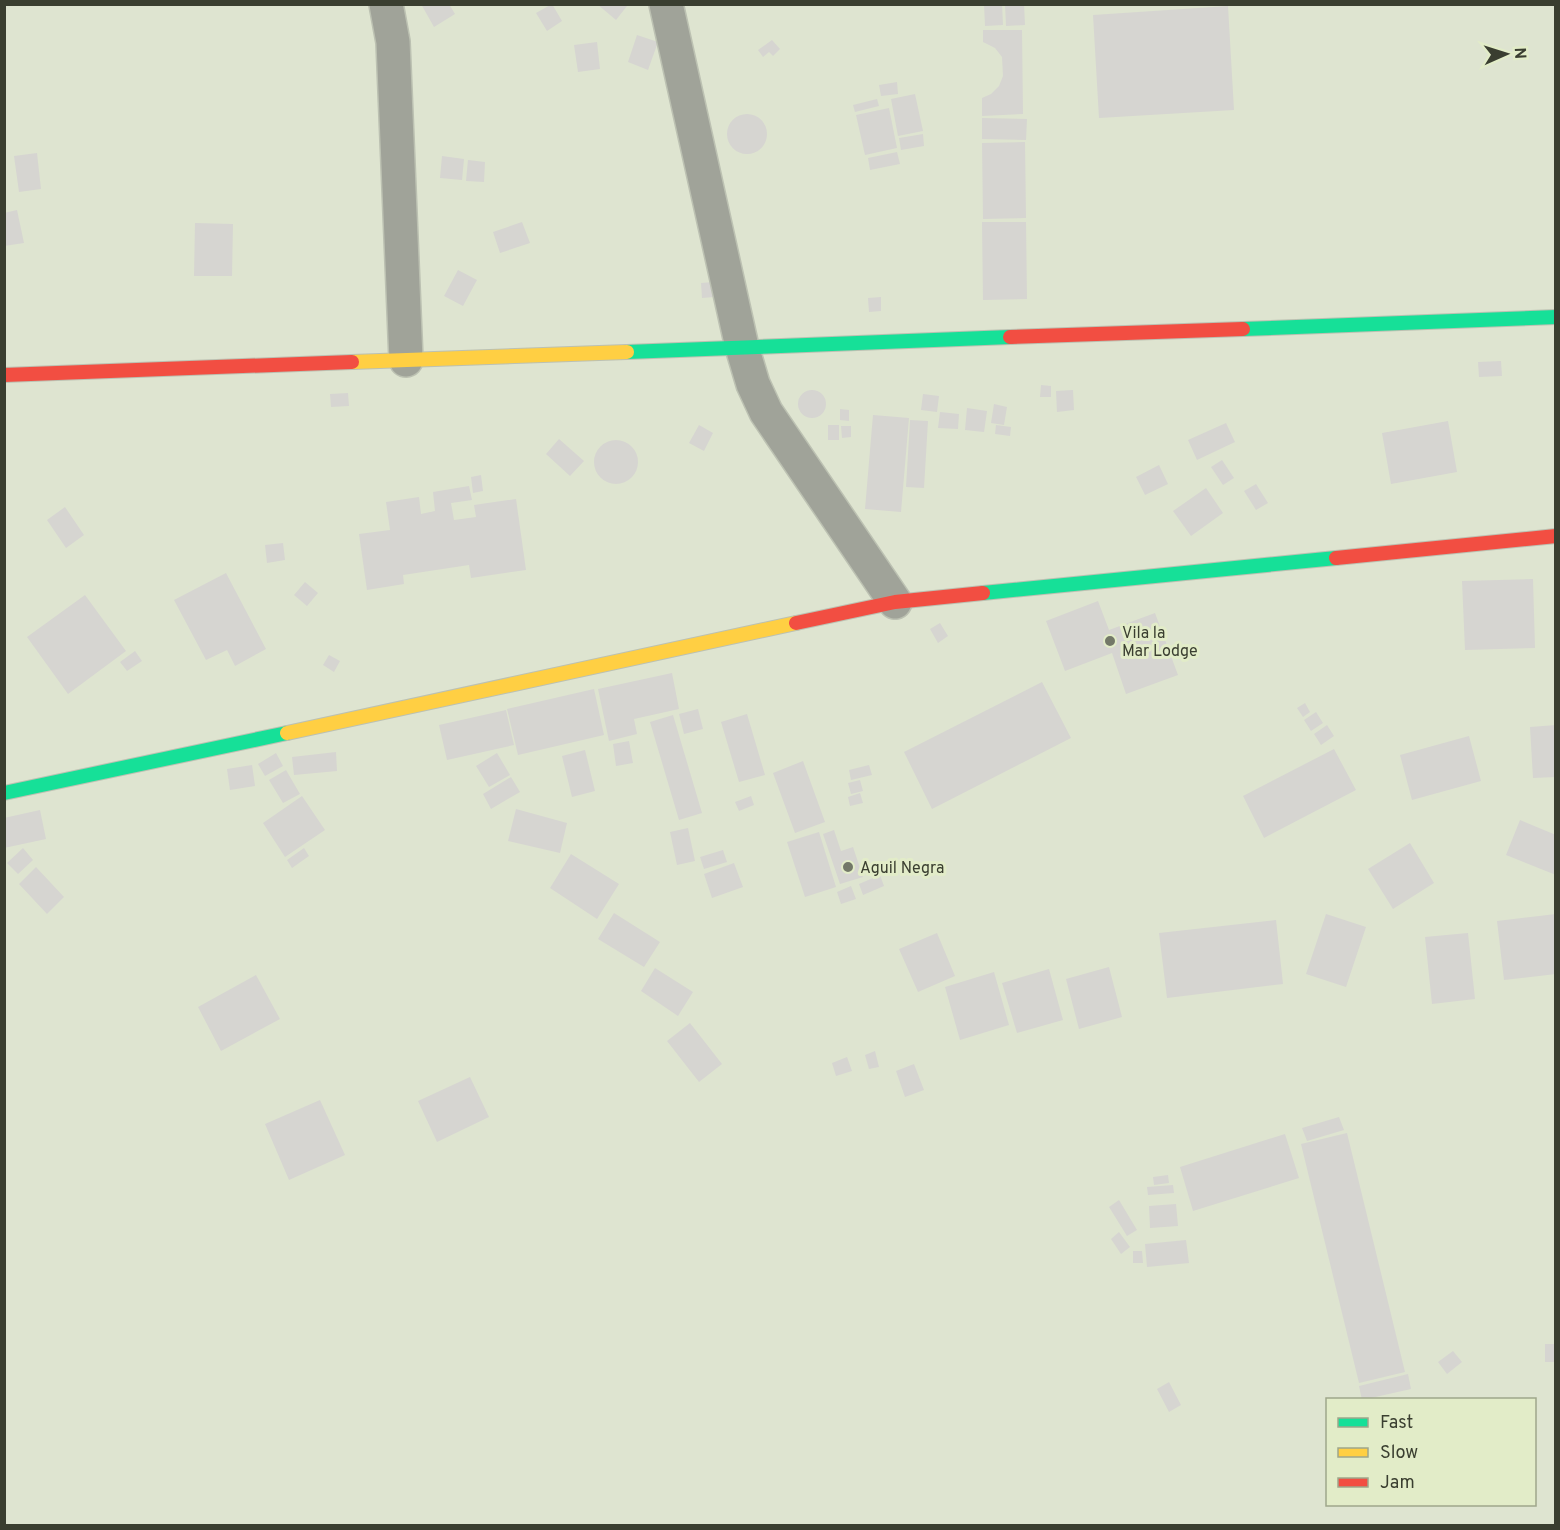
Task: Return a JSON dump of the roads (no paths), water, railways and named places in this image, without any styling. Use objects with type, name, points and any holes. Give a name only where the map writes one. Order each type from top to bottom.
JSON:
[{"type":"street","points":[[386,4],[393,42],[406,360]]},
{"type":"street","points":[[666,4],[742,347],[753,384],[766,412],[895,602]]},
{"type":"street","points":[[4,375],[1556,317]]},
{"type":"street","points":[[4,793],[50,785],[895,602],[1556,536]]},
{"type":"place","name":"Vila la Mar Lodge","points":[[1110,641]]},
{"type":"place","name":"Aguil Negra","points":[[848,867]]}]
